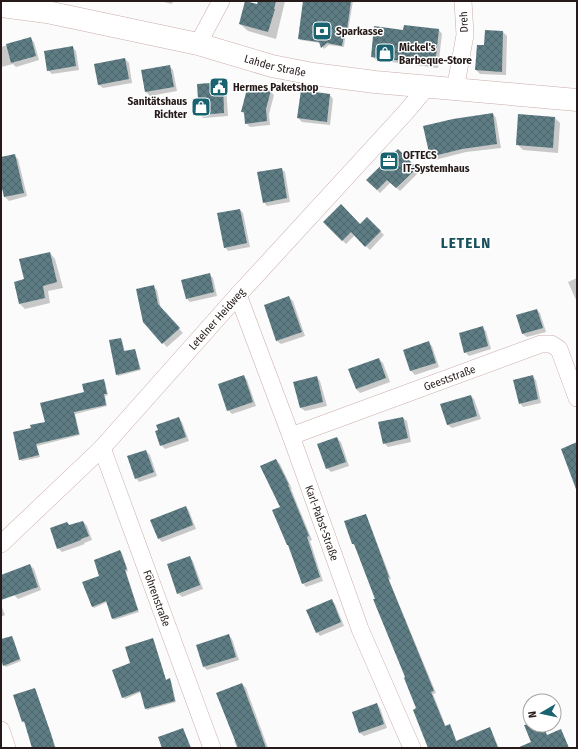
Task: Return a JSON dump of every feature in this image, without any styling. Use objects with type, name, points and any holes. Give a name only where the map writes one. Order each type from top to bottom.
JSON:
[{"type":"street","points":[[198,44],[221,1]]},
{"type":"street","name":"Dreh","points":[[455,90],[465,34],[463,1]]},
{"type":"street","name":"Lahder Straße","points":[[1,6],[46,12],[198,44],[272,66],[313,74],[455,90],[577,100]]},
{"type":"street","name":"Letelner Heidweg","points":[[1,544],[102,448],[238,295],[406,112],[427,87]]},
{"type":"street","name":"Karl-Pabst-Straße","points":[[238,295],[291,436],[360,629],[412,748]]},
{"type":"street","name":"Geeststraße","points":[[291,436],[541,344],[551,344],[559,349],[577,398]]},
{"type":"street","name":"Föhrenstraße","points":[[102,448],[212,748]]},
{"type":"street","points":[[1,730],[7,748]]},
{"type":"building","points":[[245,1],[257,4],[258,1],[276,1],[268,32],[239,24]]},
{"type":"building","points":[[303,1],[351,1],[347,30],[345,30],[342,46],[327,43],[321,48],[319,42],[298,39]]},
{"type":"building","points":[[404,25],[439,29],[435,65],[371,57],[374,26],[403,30]]},
{"type":"building","points":[[485,30],[503,31],[502,72],[475,70],[477,45],[484,45]]},
{"type":"building","points":[[31,37],[36,56],[11,63],[6,44]]},
{"type":"building","points":[[73,46],[76,66],[47,71],[44,51]]},
{"type":"building","points":[[125,58],[129,79],[98,85],[94,64]]},
{"type":"building","points":[[170,65],[174,87],[145,92],[141,70]]},
{"type":"building","points":[[223,82],[224,113],[199,115],[197,84]]},
{"type":"building","points":[[248,85],[271,90],[266,109],[267,121],[245,124],[244,112],[241,112]]},
{"type":"building","points":[[301,90],[330,94],[327,122],[297,118]]},
{"type":"building","points":[[493,113],[497,144],[462,149],[430,157],[423,126],[453,119]]},
{"type":"building","points":[[518,114],[555,117],[553,148],[516,145]]},
{"type":"building","points":[[398,149],[417,168],[396,188],[387,180],[377,190],[366,180]]},
{"type":"building","points":[[15,154],[24,193],[4,197],[1,184],[1,157]]},
{"type":"building","points":[[282,168],[287,198],[263,203],[257,172]]},
{"type":"building","points":[[341,204],[360,224],[367,217],[381,231],[365,247],[351,232],[342,241],[323,222]]},
{"type":"building","points":[[240,209],[247,243],[224,248],[217,213]]},
{"type":"building","points":[[50,252],[57,282],[43,286],[45,298],[19,304],[14,282],[24,279],[19,259]]},
{"type":"building","points":[[210,273],[214,292],[186,299],[181,280]]},
{"type":"building","points":[[154,285],[158,304],[180,328],[162,344],[143,322],[136,289]]},
{"type":"building","points":[[289,296],[302,332],[276,341],[264,305]]},
{"type":"building","points":[[537,309],[543,328],[522,334],[516,315]]},
{"type":"building","points":[[483,326],[488,346],[464,353],[459,333]]},
{"type":"building","points":[[121,338],[124,351],[135,349],[140,369],[116,375],[109,340]]},
{"type":"building","points":[[429,341],[436,363],[410,371],[403,350]]},
{"type":"building","points":[[379,358],[386,378],[356,389],[348,369]]},
{"type":"building","points":[[244,375],[253,402],[227,411],[218,384]]},
{"type":"building","points":[[533,375],[538,399],[519,404],[513,380]]},
{"type":"building","points":[[317,376],[323,402],[300,408],[293,382]]},
{"type":"building","points":[[104,379],[107,394],[104,394],[106,405],[74,412],[79,434],[36,444],[39,455],[19,460],[13,432],[31,428],[30,425],[45,422],[40,403],[84,392],[82,384]]},
{"type":"building","points":[[471,395],[477,416],[447,425],[440,404]]},
{"type":"building","points":[[179,417],[186,437],[160,446],[155,431],[158,430],[156,425]]},
{"type":"building","points":[[403,417],[408,438],[383,444],[378,422]]},
{"type":"building","points":[[337,437],[346,462],[326,469],[317,444]]},
{"type":"building","points":[[577,442],[577,488],[576,489],[561,449]]},
{"type":"building","points":[[146,450],[154,472],[135,479],[127,456]]},
{"type":"building","points":[[276,459],[289,485],[309,536],[307,537],[320,577],[302,584],[288,545],[272,510],[280,507],[260,466]]},
{"type":"building","points":[[186,506],[193,525],[158,539],[150,520]]},
{"type":"building","points":[[366,514],[389,577],[388,578],[434,691],[431,692],[445,726],[450,724],[456,741],[490,727],[498,748],[428,748],[413,710],[416,708],[404,678],[405,677],[373,599],[375,599],[344,521]]},
{"type":"building","points":[[83,521],[89,536],[57,549],[50,528],[67,522],[69,525]]},
{"type":"building","points":[[120,550],[127,569],[125,570],[138,610],[112,619],[106,601],[92,607],[82,582],[99,576],[94,560]]},
{"type":"building","points":[[190,556],[200,585],[177,594],[167,564]]},
{"type":"building","points":[[30,564],[38,587],[1,600],[1,575]]},
{"type":"building","points":[[332,599],[341,622],[316,633],[306,610]]},
{"type":"building","points":[[229,634],[236,657],[203,667],[196,645]]},
{"type":"building","points":[[12,636],[20,659],[3,666],[1,658],[1,639]]},
{"type":"building","points":[[153,638],[166,680],[170,678],[175,701],[145,709],[140,691],[122,698],[112,670],[130,663],[125,647]]},
{"type":"building","points":[[242,683],[266,748],[238,748],[216,693]]},
{"type":"building","points":[[35,688],[55,748],[32,748],[24,721],[22,722],[13,695]]},
{"type":"building","points":[[377,703],[384,724],[359,733],[352,712]]},
{"type":"building","points":[[183,728],[191,748],[162,748],[158,737]]},
{"type":"building","points":[[562,731],[569,748],[517,748],[531,742],[527,733],[546,733],[547,735],[552,733],[562,733]]},
{"type":"place","name":"Sparkasse","points":[[322,31]]},
{"type":"place","name":"Mickel's Barbeque-Store","points":[[385,53]]},
{"type":"place","name":"Hermes Paketshop","points":[[219,87]]},
{"type":"place","name":"Sanitätshaus Richter","points":[[201,107]]},
{"type":"place","name":"OFTECS IT-Systemhaus","points":[[389,161]]},
{"type":"district","name":"LETELN","points":[[466,243]]}]
